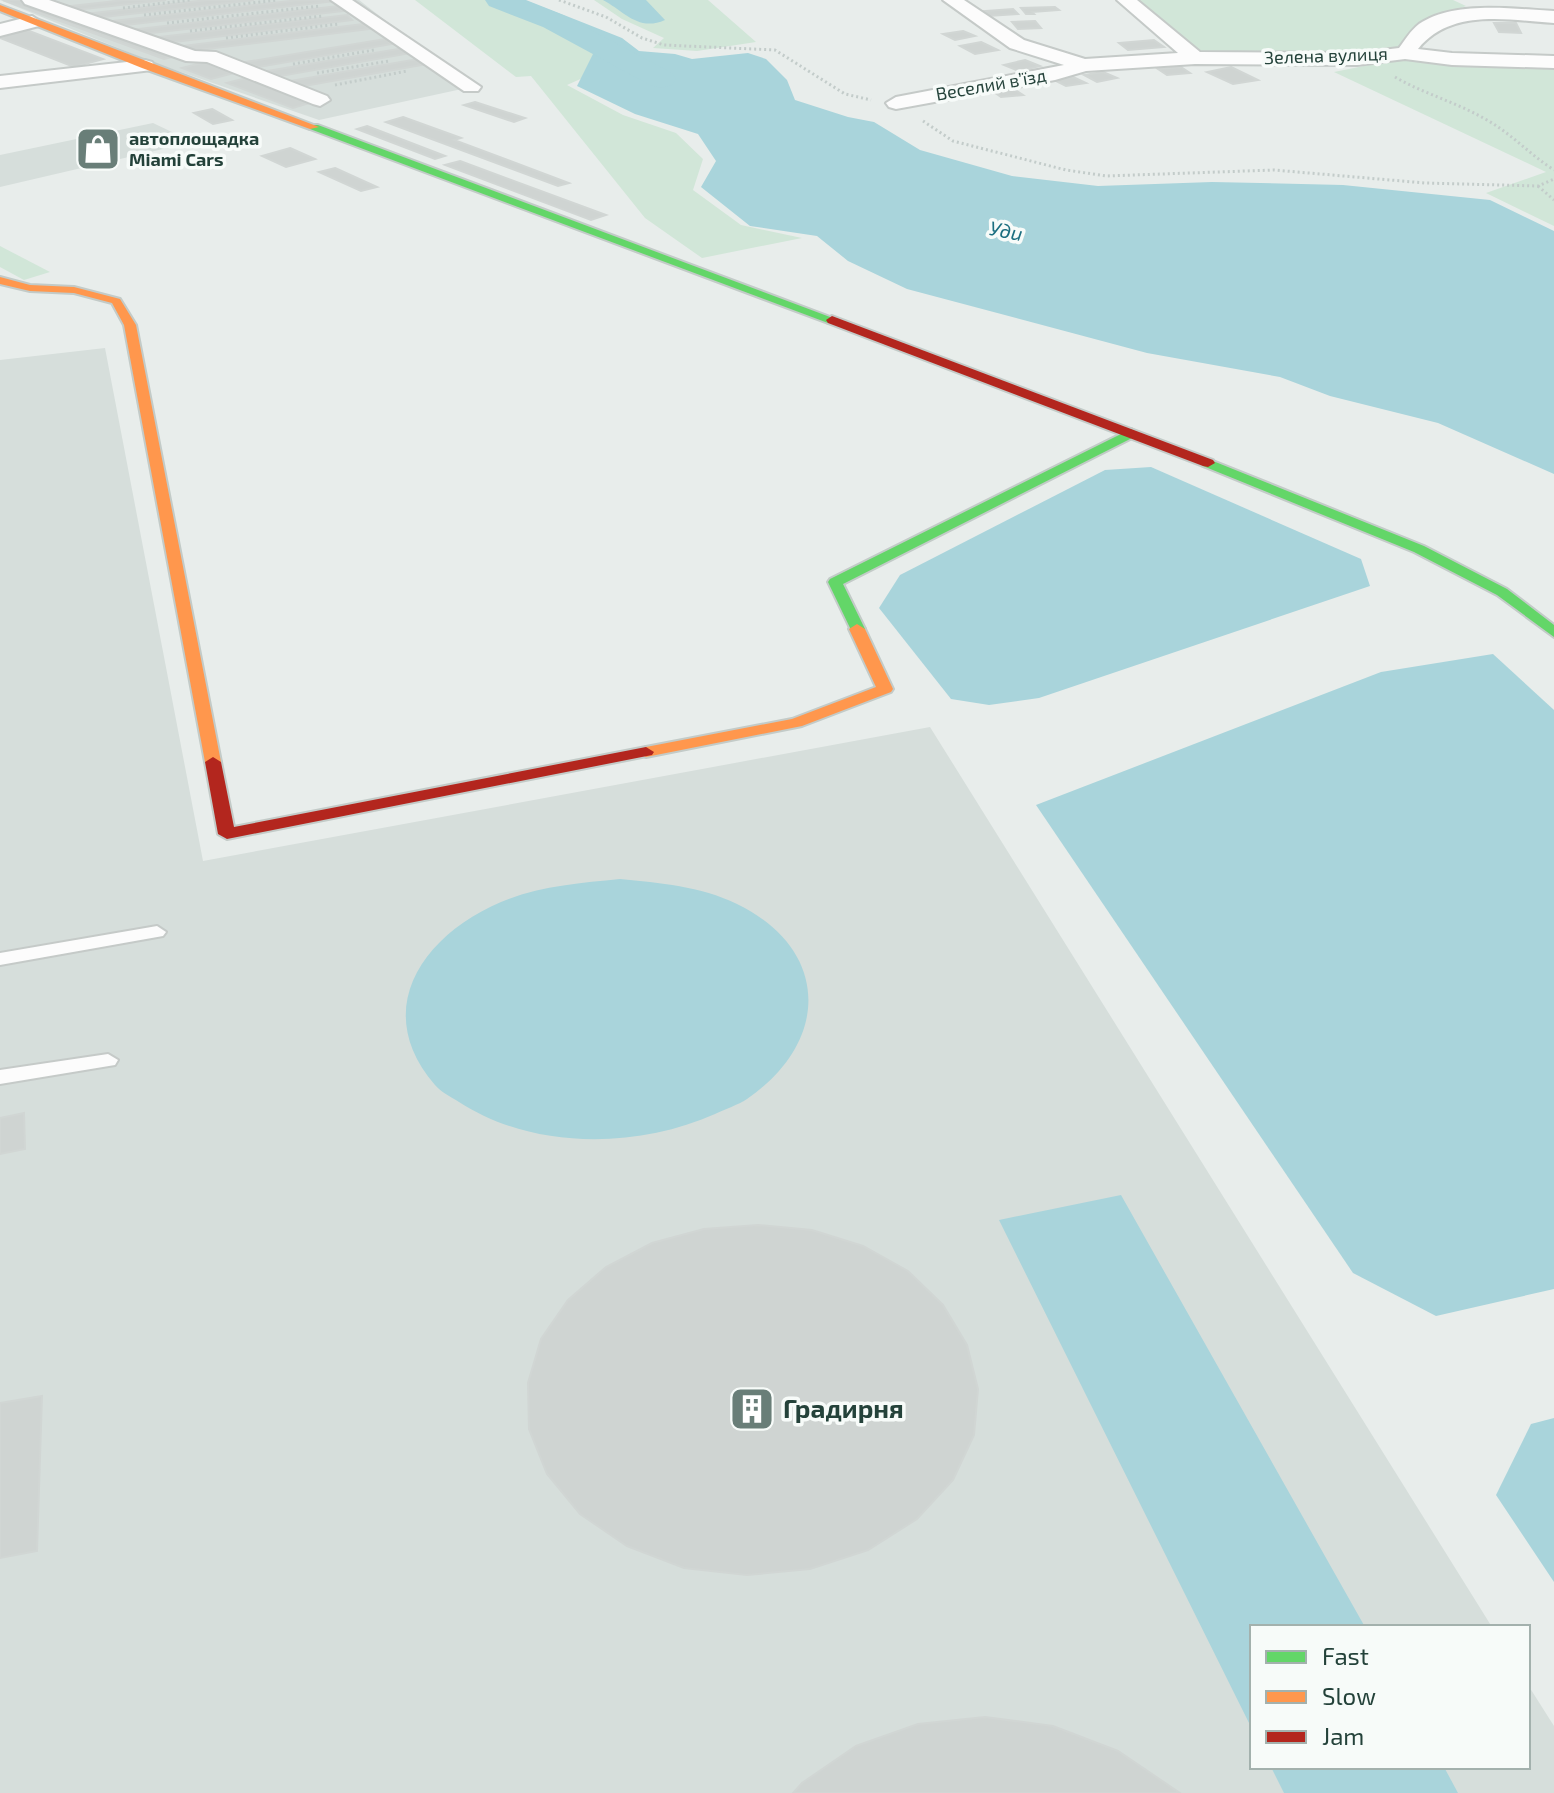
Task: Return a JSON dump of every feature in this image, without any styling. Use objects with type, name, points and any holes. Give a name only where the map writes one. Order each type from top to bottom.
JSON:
[{"type":"street","points":[[31,0],[193,57],[209,56],[320,100]]},
{"type":"street","points":[[952,0],[1017,44],[1084,65]]},
{"type":"street","points":[[1126,0],[1195,58]]},
{"type":"street","points":[[1462,0],[1493,15]]},
{"type":"street","points":[[0,8],[145,66],[417,164],[1241,475],[1419,549],[1502,592],[1554,632]]},
{"type":"street","points":[[352,9],[471,87]]},
{"type":"street","name":"Зелена вулиця","points":[[1084,65],[1195,58],[1306,60],[1380,56],[1405,53],[1426,29],[1449,19],[1493,15],[1554,17]]},
{"type":"street","points":[[0,30],[32,22]]},
{"type":"street","points":[[1405,53],[1452,59],[1554,62]]},
{"type":"street","name":"Веселий в’їзд","points":[[896,103],[1055,74],[1084,65]]},
{"type":"street","points":[[0,82],[145,66]]},
{"type":"street","points":[[0,280],[30,288],[74,290],[116,301],[130,325],[227,834],[796,723],[885,689],[835,582],[1131,433]]},
{"type":"lane","points":[[0,959],[157,932]]},
{"type":"lane","points":[[0,1077],[108,1060]]},
{"type":"path","points":[[115,9],[190,0]]},
{"type":"path","points":[[138,16],[278,0]]},
{"type":"path","points":[[559,0],[606,17],[642,38],[664,45],[775,50],[845,94],[896,103],[953,141],[1066,170],[1106,176],[1274,170],[1425,183],[1538,186],[1554,179]]},
{"type":"path","points":[[161,24],[352,9]]},
{"type":"path","points":[[184,32],[352,9]]},
{"type":"path","points":[[225,38],[352,9]]},
{"type":"path","points":[[249,72],[413,50]]},
{"type":"path","points":[[317,73],[413,50]]},
{"type":"path","points":[[1380,56],[1399,82],[1491,122],[1513,135],[1530,154],[1554,170]]},
{"type":"path","points":[[298,91],[438,66]]},
{"type":"path","points":[[1538,186],[1554,200]]},
{"type":"shaded area","points":[[0,0],[359,0],[471,87],[319,120],[155,63]]},
{"type":"shaded area","name":"автоплощадка Miami Cars","points":[[153,123],[193,142],[0,187],[0,155]]},
{"type":"shaded area","points":[[105,348],[203,861],[930,727],[1491,1625],[1250,1625],[1250,1769],[1530,1769],[1530,1688],[1554,1726],[1554,1793],[0,1793],[0,360]]},
{"type":"green space","points":[[415,0],[491,0],[524,10],[570,35],[614,64],[567,85],[623,115],[676,133],[703,159],[693,190],[741,225],[802,238],[702,258],[645,218],[531,76],[516,77]]},
{"type":"green space","points":[[594,0],[708,0],[756,42],[697,51],[653,48],[664,38],[622,19]]},
{"type":"green space","points":[[1132,0],[1453,0],[1466,6],[1430,21],[1398,51],[1302,57],[1198,55]]},
{"type":"green space","points":[[1409,57],[1554,70],[1554,226],[1486,193],[1546,172],[1334,72]]},
{"type":"green space","points":[[0,246],[50,272],[24,280],[0,267]]},
{"type":"water","points":[[487,0],[526,0],[622,38],[639,51],[675,54],[692,59],[748,53],[766,59],[787,80],[795,100],[874,122],[920,150],[1012,176],[1098,186],[1212,182],[1343,185],[1490,200],[1554,231],[1554,474],[1438,423],[1330,396],[1280,377],[1147,353],[907,289],[848,261],[817,236],[750,226],[701,187],[716,161],[698,134],[635,114],[577,86],[595,50],[590,38]]},
{"type":"water","points":[[603,0],[646,0],[665,20],[639,22]]},
{"type":"water","points":[[1151,467],[1361,559],[1370,586],[1039,698],[989,705],[951,699],[879,608],[900,575],[1105,470]]},
{"type":"water","points":[[1493,654],[1554,710],[1554,1289],[1436,1316],[1353,1273],[1036,805],[1381,672]]},
{"type":"water","points":[[620,879],[680,886],[723,898],[768,923],[790,946],[803,971],[808,997],[805,1024],[794,1051],[774,1076],[747,1099],[715,1114],[652,1134],[619,1138],[585,1139],[519,1129],[488,1118],[440,1090],[416,1057],[407,1029],[407,1003],[414,978],[429,955],[449,934],[473,916],[501,902],[545,889]]},
{"type":"water","points":[[1121,1195],[1364,1625],[1250,1625],[1250,1725],[999,1220]]},
{"type":"water","points":[[1554,1418],[1554,1582],[1496,1495],[1531,1424]]},
{"type":"water","points":[[1272,1769],[1445,1769],[1458,1793],[1284,1793]]},
{"type":"building","points":[[3,0],[22,0],[176,56],[164,59]]},
{"type":"building","points":[[125,0],[166,0],[75,10],[62,7]]},
{"type":"building","points":[[207,0],[254,0],[95,18],[85,14]]},
{"type":"building","points":[[299,0],[335,1],[117,26],[104,22]]},
{"type":"building","points":[[338,6],[343,11],[143,34],[130,30]]},
{"type":"building","points":[[1055,7],[1059,10],[1032,12],[1034,14],[1026,14],[1021,8]]},
{"type":"building","points":[[1013,9],[1018,14],[988,16],[984,11]]},
{"type":"building","points":[[347,15],[352,20],[166,43],[151,38]]},
{"type":"building","points":[[1035,21],[1041,28],[1018,29],[1012,22]]},
{"type":"building","points":[[1494,23],[1516,23],[1521,33],[1499,32]]},
{"type":"building","points":[[363,24],[369,29],[190,51],[175,47]]},
{"type":"building","points":[[24,29],[103,59],[74,67],[0,38]]},
{"type":"building","points":[[963,31],[975,36],[955,40],[943,34]]},
{"type":"building","points":[[385,39],[392,44],[253,68],[246,62]]},
{"type":"building","points":[[1154,40],[1164,47],[1128,50],[1119,43]]},
{"type":"building","points":[[981,42],[998,50],[975,54],[960,46]]},
{"type":"building","points":[[404,48],[411,53],[275,77],[268,71]]},
{"type":"building","points":[[418,59],[427,64],[299,87],[290,81]]},
{"type":"building","points":[[1025,60],[1040,66],[1019,71],[1004,65]]},
{"type":"building","points":[[209,61],[238,72],[211,79],[182,68]]},
{"type":"building","points":[[1181,67],[1190,73],[1167,75],[1158,69]]},
{"type":"building","points":[[1231,67],[1258,80],[1233,84],[1207,72]]},
{"type":"building","points":[[1103,72],[1117,78],[1097,82],[1084,75]]},
{"type":"building","points":[[1073,77],[1086,83],[1066,86],[1054,80]]},
{"type":"building","points":[[246,78],[313,102],[293,108],[227,83]]},
{"type":"building","points":[[1012,88],[1023,95],[1001,97],[991,90]]},
{"type":"building","points":[[475,102],[525,118],[514,122],[464,105]]},
{"type":"building","points":[[212,109],[232,120],[213,124],[194,113]]},
{"type":"building","points":[[403,117],[461,138],[454,140],[569,183],[558,186],[386,122]]},
{"type":"building","points":[[367,126],[445,156],[435,159],[357,129]]},
{"type":"building","points":[[290,148],[315,159],[286,167],[262,156]]},
{"type":"building","points":[[460,161],[606,215],[591,220],[445,165]]},
{"type":"building","points":[[335,168],[377,187],[361,191],[319,172]]},
{"type":"building","points":[[24,1113],[25,1149],[0,1154],[0,1118]]},
{"type":"building","name":"Градирня","points":[[758,1225],[812,1230],[863,1246],[908,1271],[943,1305],[967,1345],[978,1389],[974,1435],[953,1480],[917,1519],[868,1550],[810,1569],[747,1575],[684,1568],[627,1546],[580,1514],[547,1474],[529,1429],[528,1383],[541,1339],[568,1300],[606,1267],[652,1243],[704,1229]]},
{"type":"building","points":[[42,1396],[37,1551],[0,1558],[0,1403]]},
{"type":"building","points":[[985,1717],[1053,1726],[1118,1751],[1180,1793],[793,1793],[802,1783],[856,1746],[918,1724]]},
{"type":"waterway","name":"Уди","points":[[499,0],[553,21],[661,79]]},
{"type":"traffic: fast","points":[[314,127],[832,320]]},
{"type":"traffic: fast","points":[[857,629],[835,582],[1131,433]]},
{"type":"traffic: fast","points":[[1208,463],[1419,549],[1502,592],[1554,632]]},
{"type":"traffic: slow","points":[[0,8],[145,66],[314,127]]},
{"type":"traffic: slow","points":[[0,280],[30,288],[74,290],[116,301],[130,325],[213,762]]},
{"type":"traffic: slow","points":[[646,752],[796,723],[885,689],[857,629]]},
{"type":"traffic: jam","points":[[832,320],[1208,463]]},
{"type":"traffic: jam","points":[[213,762],[227,834],[646,752]]},
{"type":"place","name":"автоплощадка Miami Cars","points":[[98,149]]},
{"type":"place","name":"Градирня","points":[[752,1409]]}]
